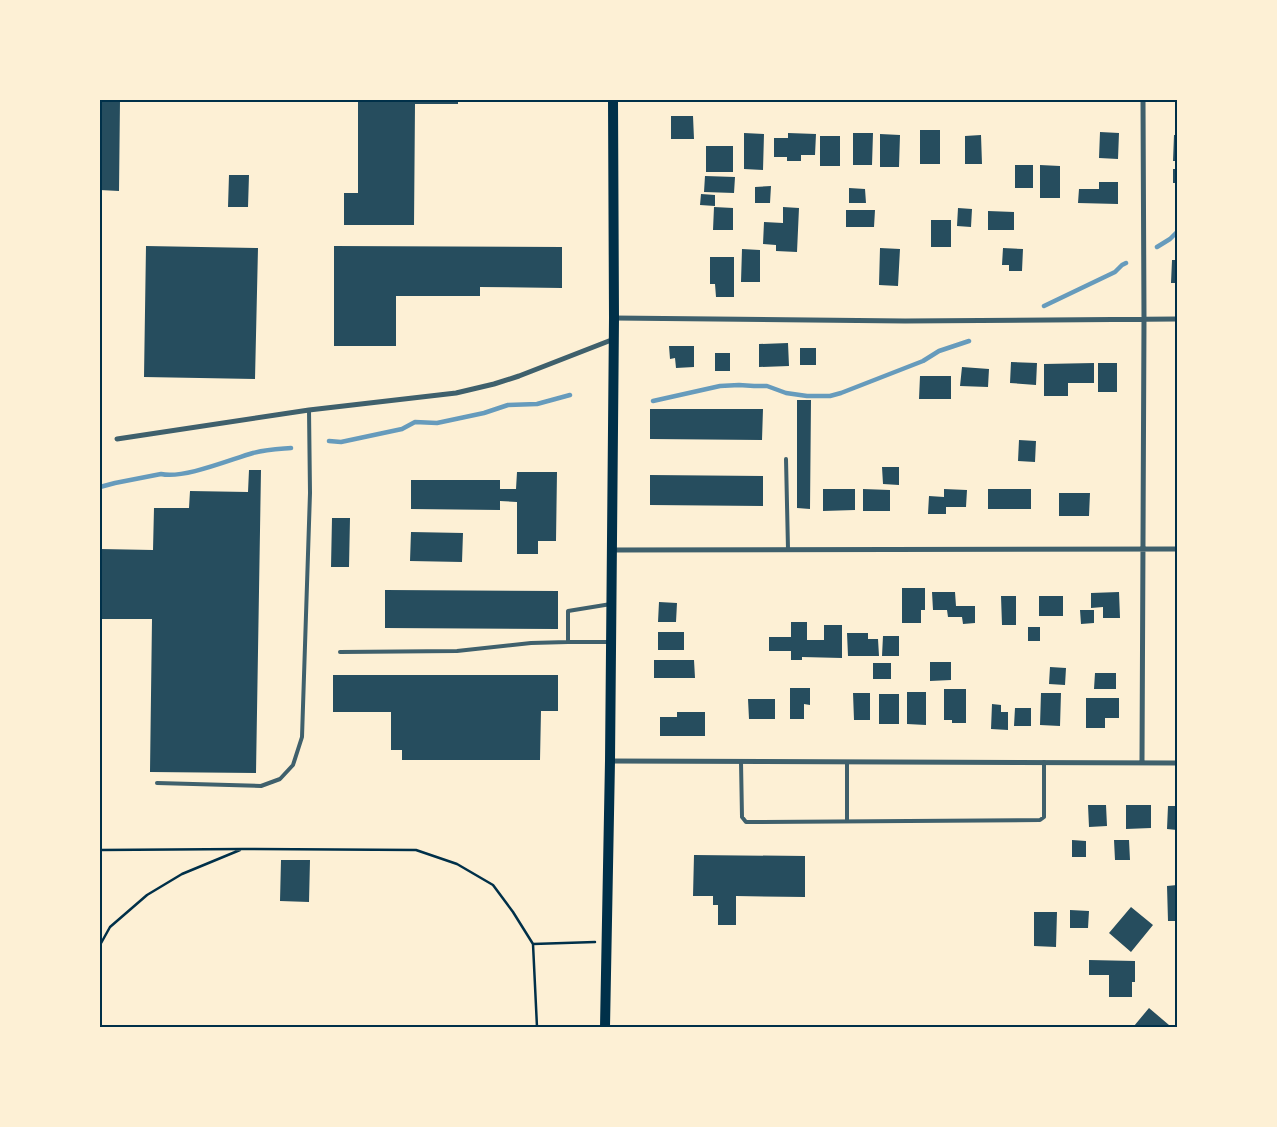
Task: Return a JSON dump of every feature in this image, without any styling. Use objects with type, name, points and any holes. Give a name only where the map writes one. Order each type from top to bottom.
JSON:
[{"type":"main road","points":[[605,1027],[610,761],[614,339],[613,100]]},
{"type":"street","points":[[1142,762],[1143,100]]},
{"type":"street","points":[[614,318],[905,321],[1177,319]]},
{"type":"street","points":[[117,440],[310,410],[456,393],[519,376],[614,339]]},
{"type":"street","points":[[612,550],[1177,549]]},
{"type":"street","points":[[610,761],[1177,763]]},
{"type":"lane","points":[[157,783],[261,786],[280,778],[293,765],[302,737],[310,493],[310,410]]},
{"type":"lane","points":[[786,459],[788,549]]},
{"type":"lane","points":[[568,642],[568,611],[611,604]]},
{"type":"lane","points":[[340,652],[456,651],[531,643],[611,642]]},
{"type":"lane","points":[[741,762],[742,818],[746,822],[1040,820],[1044,817],[1044,762]]},
{"type":"lane","points":[[847,762],[847,821]]},
{"type":"path","points":[[100,945],[110,927],[148,895],[182,874],[243,849]]},
{"type":"path","points":[[100,850],[416,850],[457,864],[493,885],[533,944],[536,1027]]},
{"type":"path","points":[[533,944],[606,942]]},
{"type":"building","points":[[100,100],[120,100],[119,191],[100,190]]},
{"type":"building","points":[[357,100],[458,100],[458,104],[415,104],[414,225],[344,225],[344,193],[358,193]]},
{"type":"building","points":[[671,116],[693,116],[694,139],[671,139]]},
{"type":"building","points":[[920,130],[940,130],[940,164],[920,164]]},
{"type":"building","points":[[1100,132],[1119,133],[1118,159],[1099,158]]},
{"type":"building","points":[[744,133],[764,134],[763,170],[744,169]]},
{"type":"building","points":[[788,133],[816,134],[815,155],[801,155],[801,161],[787,161],[787,157],[774,157],[774,138],[788,138]]},
{"type":"building","points":[[853,133],[873,133],[872,165],[853,165]]},
{"type":"building","points":[[880,134],[900,135],[899,167],[880,167]]},
{"type":"building","points":[[981,135],[982,164],[965,164],[965,136]]},
{"type":"building","points":[[1174,135],[1177,135],[1177,161],[1173,161]]},
{"type":"building","points":[[820,136],[840,136],[840,166],[820,166]]},
{"type":"building","points":[[706,146],[733,146],[733,172],[706,172]]},
{"type":"building","points":[[1015,165],[1033,165],[1033,188],[1015,188]]},
{"type":"building","points":[[1040,165],[1060,166],[1060,198],[1040,198]]},
{"type":"building","points":[[1173,169],[1177,169],[1177,183],[1173,183]]},
{"type":"building","points":[[229,175],[249,175],[248,207],[228,207]]},
{"type":"building","points":[[705,176],[735,177],[734,193],[704,192]]},
{"type":"building","points":[[1099,182],[1118,182],[1118,204],[1078,203],[1079,189],[1099,189]]},
{"type":"building","points":[[771,186],[770,203],[755,203],[755,187]]},
{"type":"building","points":[[849,188],[865,189],[866,203],[849,203]]},
{"type":"building","points":[[701,194],[715,195],[715,206],[700,205]]},
{"type":"building","points":[[714,207],[733,208],[733,230],[713,230]]},
{"type":"building","points":[[783,207],[799,208],[797,252],[776,251],[776,245],[763,244],[764,222],[783,223]]},
{"type":"building","points":[[958,208],[972,209],[971,227],[957,226]]},
{"type":"building","points":[[846,210],[875,210],[874,227],[846,227]]},
{"type":"building","points":[[988,211],[1014,212],[1014,230],[988,230]]},
{"type":"building","points":[[931,220],[951,220],[951,247],[931,247]]},
{"type":"building","points":[[146,246],[258,248],[255,379],[144,377]]},
{"type":"building","points":[[334,246],[562,247],[562,288],[480,287],[480,296],[396,296],[396,346],[334,346]]},
{"type":"building","points":[[880,248],[900,249],[898,286],[879,285]]},
{"type":"building","points":[[1003,248],[1023,249],[1022,271],[1009,271],[1009,265],[1002,265]]},
{"type":"building","points":[[742,249],[760,250],[760,282],[741,282]]},
{"type":"building","points":[[710,257],[734,257],[734,297],[716,297],[715,284],[710,284]]},
{"type":"building","points":[[1172,260],[1177,260],[1177,283],[1171,283]]},
{"type":"building","points":[[788,343],[789,366],[759,367],[759,344]]},
{"type":"building","points":[[669,346],[694,346],[694,367],[676,368],[675,358],[670,359]]},
{"type":"building","points":[[800,348],[816,348],[816,365],[800,365]]},
{"type":"building","points":[[715,353],[730,353],[730,371],[715,371]]},
{"type":"building","points":[[1011,362],[1037,363],[1036,385],[1010,383]]},
{"type":"building","points":[[1094,363],[1094,383],[1068,383],[1068,396],[1044,396],[1044,364]]},
{"type":"building","points":[[1098,363],[1117,363],[1117,392],[1098,392]]},
{"type":"building","points":[[962,367],[989,369],[988,387],[960,386]]},
{"type":"building","points":[[920,376],[951,376],[951,399],[919,399]]},
{"type":"building","points":[[797,400],[811,400],[810,509],[797,508]]},
{"type":"building","points":[[650,409],[763,409],[762,440],[650,439]]},
{"type":"building","points":[[1019,440],[1036,441],[1035,462],[1018,461]]},
{"type":"building","points":[[882,467],[899,467],[899,485],[883,484]]},
{"type":"building","points":[[249,470],[261,470],[256,773],[150,772],[152,619],[100,619],[100,549],[153,550],[154,508],[189,508],[190,491],[248,492]]},
{"type":"building","points":[[517,472],[557,472],[556,541],[538,541],[538,554],[517,554],[517,502],[500,501],[500,510],[411,509],[411,480],[500,480],[500,489],[516,489]]},
{"type":"building","points":[[650,475],[763,476],[763,506],[650,505]]},
{"type":"building","points":[[823,489],[855,489],[855,510],[823,511]]},
{"type":"building","points":[[863,489],[890,490],[890,511],[863,511]]},
{"type":"building","points":[[944,489],[967,490],[966,507],[946,507],[946,514],[928,514],[929,496],[944,497]]},
{"type":"building","points":[[988,489],[1031,489],[1031,509],[988,509]]},
{"type":"building","points":[[1059,493],[1090,493],[1089,516],[1059,516]]},
{"type":"building","points":[[332,518],[350,518],[349,567],[331,567]]},
{"type":"building","points":[[411,532],[463,533],[462,562],[410,561]]},
{"type":"building","points":[[902,588],[925,588],[925,610],[921,610],[921,623],[902,623]]},
{"type":"building","points":[[385,590],[558,591],[558,629],[385,628]]},
{"type":"building","points":[[932,592],[955,592],[956,606],[975,606],[975,623],[963,624],[962,617],[948,617],[947,610],[933,610]]},
{"type":"building","points":[[1119,592],[1120,618],[1103,618],[1103,607],[1091,608],[1091,593]]},
{"type":"building","points":[[1001,596],[1016,596],[1016,625],[1002,625]]},
{"type":"building","points":[[1039,596],[1063,596],[1063,616],[1039,616]]},
{"type":"building","points":[[659,602],[677,603],[676,622],[658,622]]},
{"type":"building","points":[[1080,610],[1094,610],[1094,623],[1081,624]]},
{"type":"building","points":[[791,622],[807,622],[807,640],[824,640],[824,625],[842,625],[842,658],[802,657],[802,660],[791,660],[791,651],[769,651],[769,637],[791,637]]},
{"type":"building","points":[[1028,627],[1040,627],[1040,641],[1028,641]]},
{"type":"building","points":[[658,632],[684,632],[684,650],[658,650]]},
{"type":"building","points":[[847,633],[868,633],[868,639],[878,639],[879,656],[848,656]]},
{"type":"building","points":[[883,636],[899,636],[899,656],[882,656]]},
{"type":"building","points":[[654,660],[694,660],[695,678],[654,678]]},
{"type":"building","points":[[930,662],[951,662],[951,680],[930,681]]},
{"type":"building","points":[[873,663],[891,663],[891,679],[873,679]]},
{"type":"building","points":[[1050,667],[1066,668],[1065,685],[1049,684]]},
{"type":"building","points":[[1095,673],[1116,673],[1116,689],[1094,689]]},
{"type":"building","points":[[333,675],[558,675],[558,711],[541,711],[540,760],[402,760],[402,750],[391,750],[391,712],[333,712]]},
{"type":"building","points":[[790,688],[810,688],[810,705],[804,704],[804,719],[790,719]]},
{"type":"building","points":[[944,689],[966,689],[966,723],[952,723],[952,720],[944,720]]},
{"type":"building","points":[[907,692],[926,692],[926,725],[907,724]]},
{"type":"building","points":[[853,693],[870,693],[870,720],[854,720]]},
{"type":"building","points":[[1041,693],[1061,693],[1060,726],[1040,725]]},
{"type":"building","points":[[879,694],[899,694],[899,724],[879,724]]},
{"type":"building","points":[[1086,698],[1119,698],[1119,718],[1105,718],[1105,728],[1086,728]]},
{"type":"building","points":[[748,699],[775,699],[775,719],[749,719]]},
{"type":"building","points":[[992,704],[1001,705],[1001,712],[1008,712],[1008,730],[991,729]]},
{"type":"building","points":[[1015,708],[1031,708],[1031,726],[1014,726]]},
{"type":"building","points":[[677,712],[705,712],[705,736],[660,736],[660,717],[677,717]]},
{"type":"building","points":[[1088,805],[1106,805],[1107,826],[1089,827]]},
{"type":"building","points":[[1126,805],[1151,805],[1151,828],[1126,829]]},
{"type":"building","points":[[1168,806],[1177,806],[1177,830],[1167,829]]},
{"type":"building","points":[[1072,840],[1086,841],[1086,857],[1072,857]]},
{"type":"building","points":[[1114,840],[1129,840],[1130,860],[1115,860]]},
{"type":"building","points":[[694,855],[805,856],[805,897],[736,896],[736,925],[718,925],[718,905],[713,905],[713,896],[693,896]]},
{"type":"building","points":[[281,860],[310,860],[309,902],[280,901]]},
{"type":"building","points":[[1177,885],[1177,921],[1168,921],[1167,886]]},
{"type":"building","points":[[1131,907],[1153,925],[1131,952],[1109,933]]},
{"type":"building","points":[[1070,910],[1089,911],[1088,928],[1070,928]]},
{"type":"building","points":[[1034,912],[1057,912],[1056,947],[1034,946]]},
{"type":"building","points":[[1089,960],[1135,961],[1135,982],[1132,982],[1132,997],[1109,997],[1109,975],[1089,975]]},
{"type":"building","points":[[1149,1008],[1169,1025],[1167,1027],[1135,1027]]},
{"type":"waterway","points":[[1157,247],[1177,232]]},
{"type":"waterway","points":[[1044,306],[1115,272],[1126,263]]},
{"type":"waterway","points":[[653,401],[720,386],[739,385],[767,386],[786,393],[807,396],[830,396],[923,361],[939,351],[969,341]]},
{"type":"waterway","points":[[329,441],[341,442],[402,429],[415,422],[437,423],[484,413],[508,405],[537,404],[570,395]]},
{"type":"waterway","points":[[100,487],[161,474],[182,474],[258,452],[291,448]]}]
